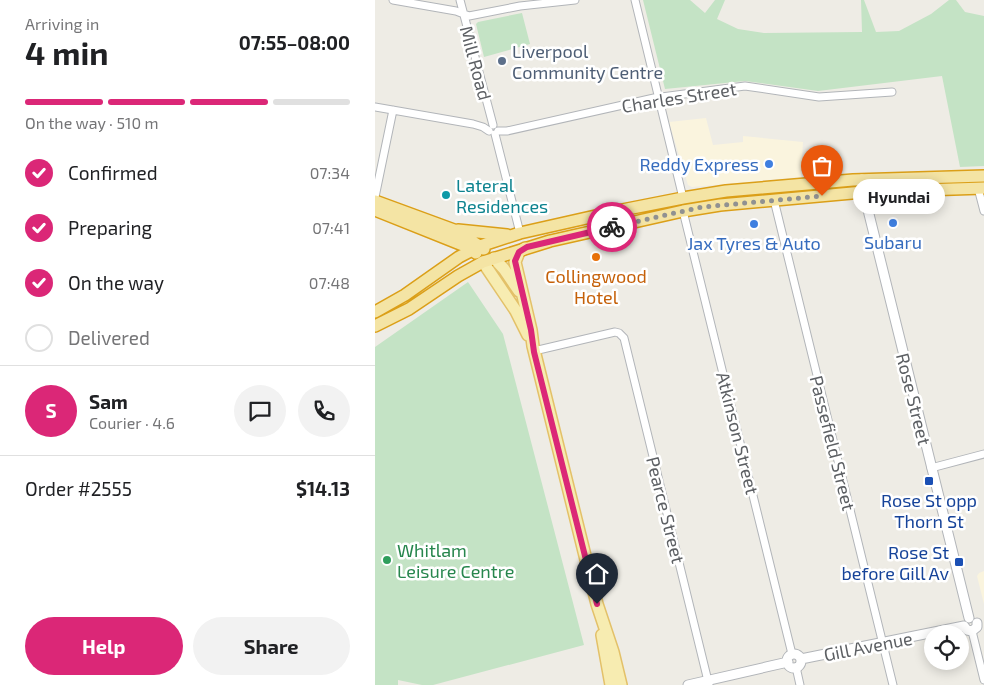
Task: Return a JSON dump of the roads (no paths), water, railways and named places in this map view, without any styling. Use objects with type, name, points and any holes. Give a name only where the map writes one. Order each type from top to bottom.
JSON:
[{"type":"highway","points":[[375,312],[394,302],[444,267],[476,248],[516,234],[683,198],[726,191],[862,180],[984,176]]},
{"type":"highway","points":[[375,326],[409,308],[451,280],[489,260],[527,247],[683,211],[720,205],[863,192],[981,188]]},
{"type":"highway","points":[[375,209],[454,230],[516,234]]},
{"type":"highway","points":[[375,209],[476,248]]},
{"type":"highway","points":[[454,230],[489,260]]},
{"type":"highway","points":[[441,236],[449,242],[452,250],[449,260],[444,267]]},
{"type":"main road","points":[[527,247],[519,252],[515,262],[534,349],[597,604],[621,685]]},
{"type":"main road","points":[[489,260],[504,269],[518,289],[527,311]]},
{"type":"main road","points":[[489,260],[534,349]]},
{"type":"main road","points":[[597,604],[611,685]]},
{"type":"street","points":[[393,0],[455,11],[469,16],[525,5],[575,0]]},
{"type":"street","name":"Mill Road","points":[[459,0],[494,130],[516,234]]},
{"type":"street","points":[[635,0],[683,198]]},
{"type":"street","name":"Charles Street","points":[[375,107],[507,131],[658,97],[745,86],[819,97],[892,92]]},
{"type":"street","points":[[375,197],[393,110]]},
{"type":"street","name":"Rose Street","points":[[862,180],[863,192],[931,468],[977,620],[965,620],[967,625]]},
{"type":"street","points":[[981,188],[984,211]]},
{"type":"street","name":"Passefield Street","points":[[774,200],[893,685]]},
{"type":"street","name":"Atkinson Street","points":[[683,211],[800,685]]},
{"type":"street","name":"Pearce Street","points":[[534,349],[615,332],[622,335],[709,682]]},
{"type":"street","points":[[931,468],[984,454]]},
{"type":"street","points":[[969,632],[984,680]]},
{"type":"street","name":"Gill Avenue","points":[[688,685],[709,682],[794,661],[924,636]]},
{"type":"place","name":"Liverpool Community Centre","points":[[502,61]]},
{"type":"place","name":"Reddy Express","points":[[769,164]]},
{"type":"place","name":"Lateral Residences","points":[[446,195]]},
{"type":"place","name":"Hyundai","points":[[822,196]]},
{"type":"place","name":"Subaru","points":[[893,223]]},
{"type":"place","name":"Jax Tyres & Auto","points":[[754,224]]},
{"type":"place","name":"Collingwood Hotel","points":[[596,257]]},
{"type":"place","name":"Rose St opp Thorn St","points":[[929,481]]},
{"type":"place","name":"Whitlam Leisure Centre","points":[[387,560]]},
{"type":"place","name":"Rose St before Gill Av","points":[[959,562]]}]
